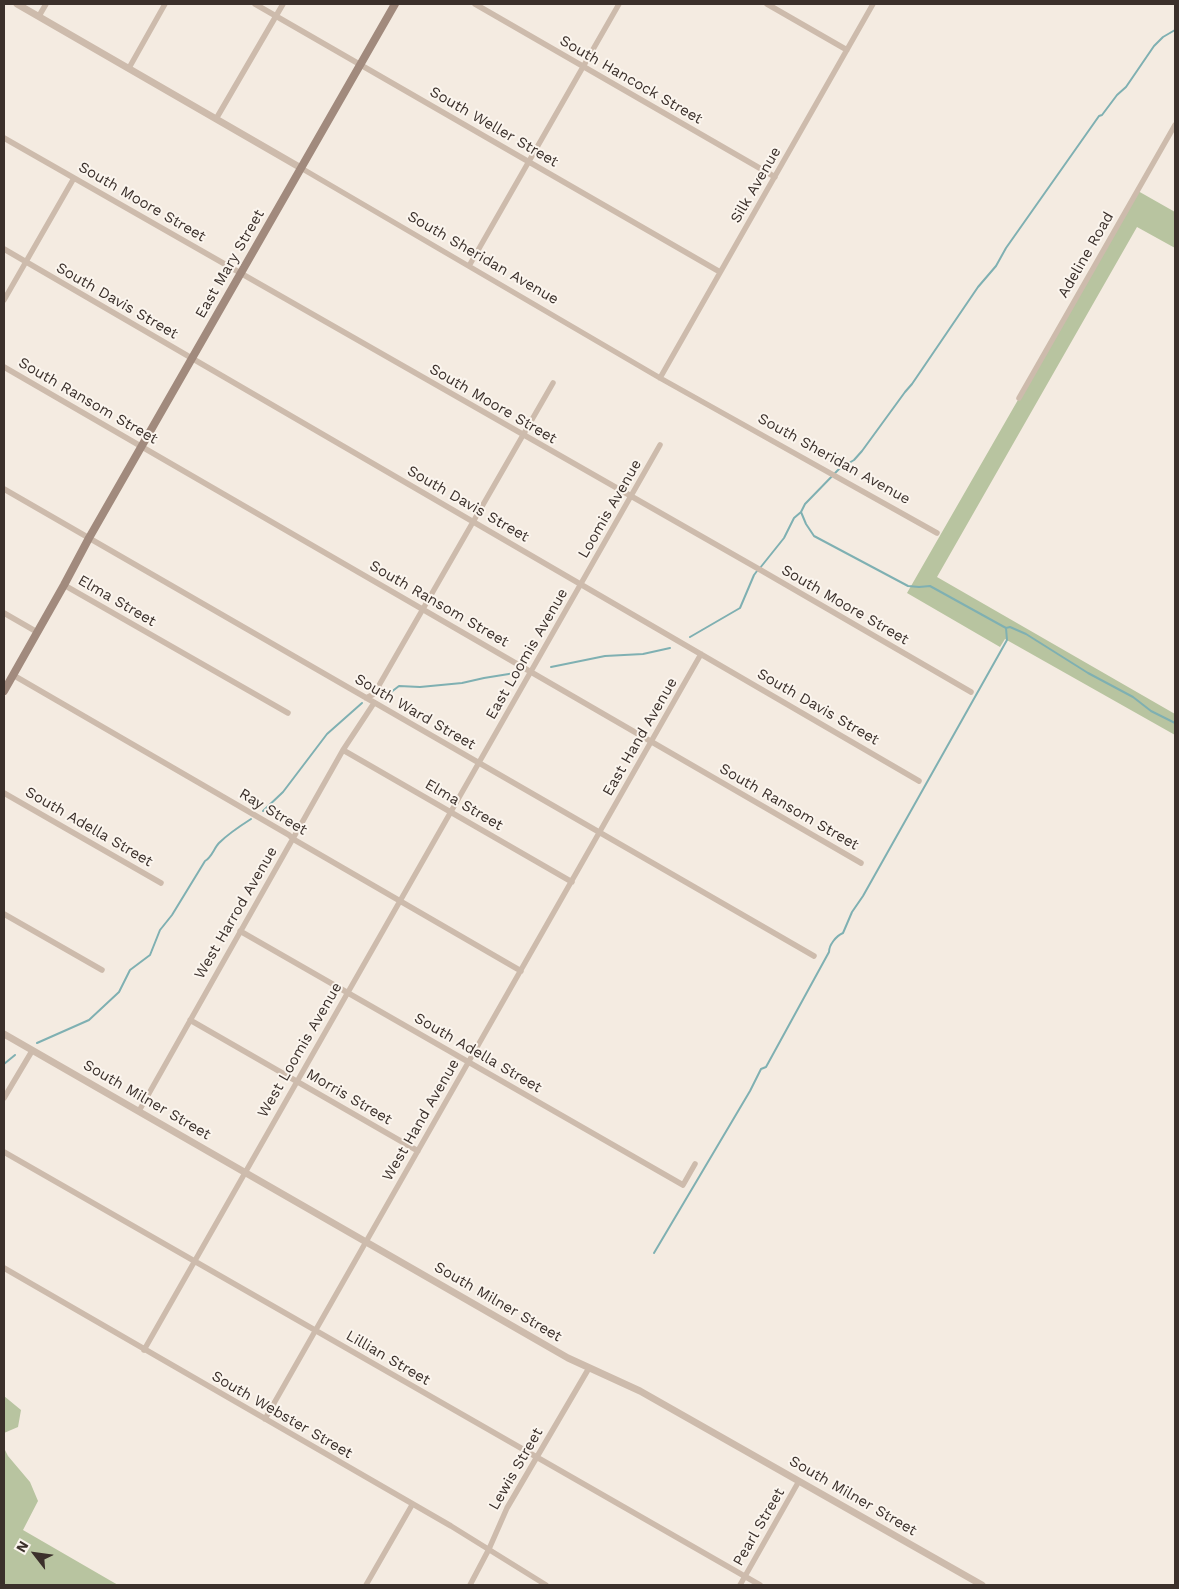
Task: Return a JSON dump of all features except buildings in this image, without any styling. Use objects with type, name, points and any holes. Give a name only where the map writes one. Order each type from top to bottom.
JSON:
[{"type":"main road","name":"East Mary Street","points":[[4,691],[89,538],[395,4]]},
{"type":"street","name":"South Sheridan Avenue","points":[[17,4],[660,378],[937,533]]},
{"type":"street","points":[[39,16],[46,4]]},
{"type":"street","points":[[129,68],[165,4]]},
{"type":"street","name":"South Weller Street","points":[[255,4],[720,272]]},
{"type":"street","points":[[216,119],[283,4]]},
{"type":"street","name":"South Hancock Street","points":[[475,4],[774,177]]},
{"type":"street","points":[[469,266],[619,4]]},
{"type":"street","points":[[767,4],[847,50]]},
{"type":"street","name":"Silk Avenue","points":[[660,378],[873,4]]},
{"type":"street","name":"Adeline Road","points":[[1019,398],[1175,126]]},
{"type":"street","name":"South Moore Street","points":[[4,138],[764,572],[970,692]]},
{"type":"street","points":[[4,300],[74,178]]},
{"type":"street","name":"South Davis Street","points":[[4,249],[919,780]]},
{"type":"street","name":"South Ransom Street","points":[[4,367],[861,863]]},
{"type":"street","points":[[366,698],[374,694],[553,383]]},
{"type":"street","name":"Loomis Avenue","points":[[582,585],[660,446]]},
{"type":"street","name":"South Ward Street","points":[[4,489],[814,956]]},
{"type":"street","name":"Elma Street","points":[[64,585],[288,713]]},
{"type":"street","name":"East Loomis Avenue","points":[[479,763],[582,585]]},
{"type":"street","points":[[4,613],[37,632]]},
{"type":"street","name":"East Hand Avenue","points":[[600,833],[701,654]]},
{"type":"street","name":"Ray Street","points":[[12,675],[521,971]]},
{"type":"street","name":"West Harrod Avenue","points":[[139,1111],[343,750],[374,703]]},
{"type":"street","name":"Elma Street","points":[[343,750],[572,882]]},
{"type":"street","name":"West Loomis Avenue","points":[[144,1350],[479,763]]},
{"type":"street","name":"South Adella Street","points":[[4,793],[162,883]]},
{"type":"street","name":"West Hand Avenue","points":[[265,1419],[600,833]]},
{"type":"street","points":[[4,914],[102,970]]},
{"type":"street","name":"South Adella Street","points":[[240,931],[683,1185],[695,1164]]},
{"type":"street","name":"Morris Street","points":[[190,1020],[418,1151]]},
{"type":"street","name":"South Milner Street","points":[[4,1034],[554,1350],[640,1391],[982,1585]]},
{"type":"street","points":[[4,1098],[32,1051]]},
{"type":"street","name":"Lillian Street","points":[[4,1152],[760,1585]]},
{"type":"street","name":"South Webster Street","points":[[4,1268],[488,1549],[546,1585]]},
{"type":"street","name":"Lewis Street","points":[[470,1585],[507,1508],[590,1368]]},
{"type":"street","name":"Pearl Street","points":[[740,1585],[799,1481]]},
{"type":"street","points":[[366,1585],[412,1505]]},
{"type":"green space","points":[[1138,191],[1175,212],[1175,248],[1137,227],[937,577],[1175,714],[1175,735],[1005,639],[1000,647],[907,593]]},
{"type":"green space","points":[[4,1396],[21,1410],[18,1427],[4,1433]]},
{"type":"green space","points":[[4,1448],[8,1456],[30,1482],[38,1501],[23,1530],[118,1585],[4,1585]]},
{"type":"waterway","points":[[760,568],[784,538],[794,518],[801,512],[805,504],[839,469],[854,460],[862,451],[912,384],[978,287],[996,266],[1006,248],[1099,116],[1102,115],[1117,95],[1126,87],[1154,46],[1163,37],[1175,30]]},
{"type":"waterway","points":[[801,512],[814,536],[908,586],[930,586],[1006,628],[1010,627],[1026,634],[1088,673],[1133,697],[1151,711],[1175,723]]},
{"type":"waterway","points":[[690,637],[740,608],[757,571]]},
{"type":"waterway","points":[[654,1253],[750,1091],[761,1069],[766,1067],[829,949],[838,936],[843,933],[852,912],[863,896],[1007,640],[1006,628]]},
{"type":"waterway","points":[[551,667],[605,656],[643,654],[670,648]]},
{"type":"waterway","points":[[386,696],[399,686],[420,687],[462,683],[515,673]]},
{"type":"waterway","points":[[263,811],[283,792],[327,734],[362,703]]},
{"type":"waterway","points":[[37,1043],[89,1020],[119,992],[130,970],[150,955],[160,930],[172,915],[217,845],[251,819]]},
{"type":"waterway","points":[[4,1064],[15,1055]]},
{"type":"waterway","points":[[4,1498],[4,1506]]}]
